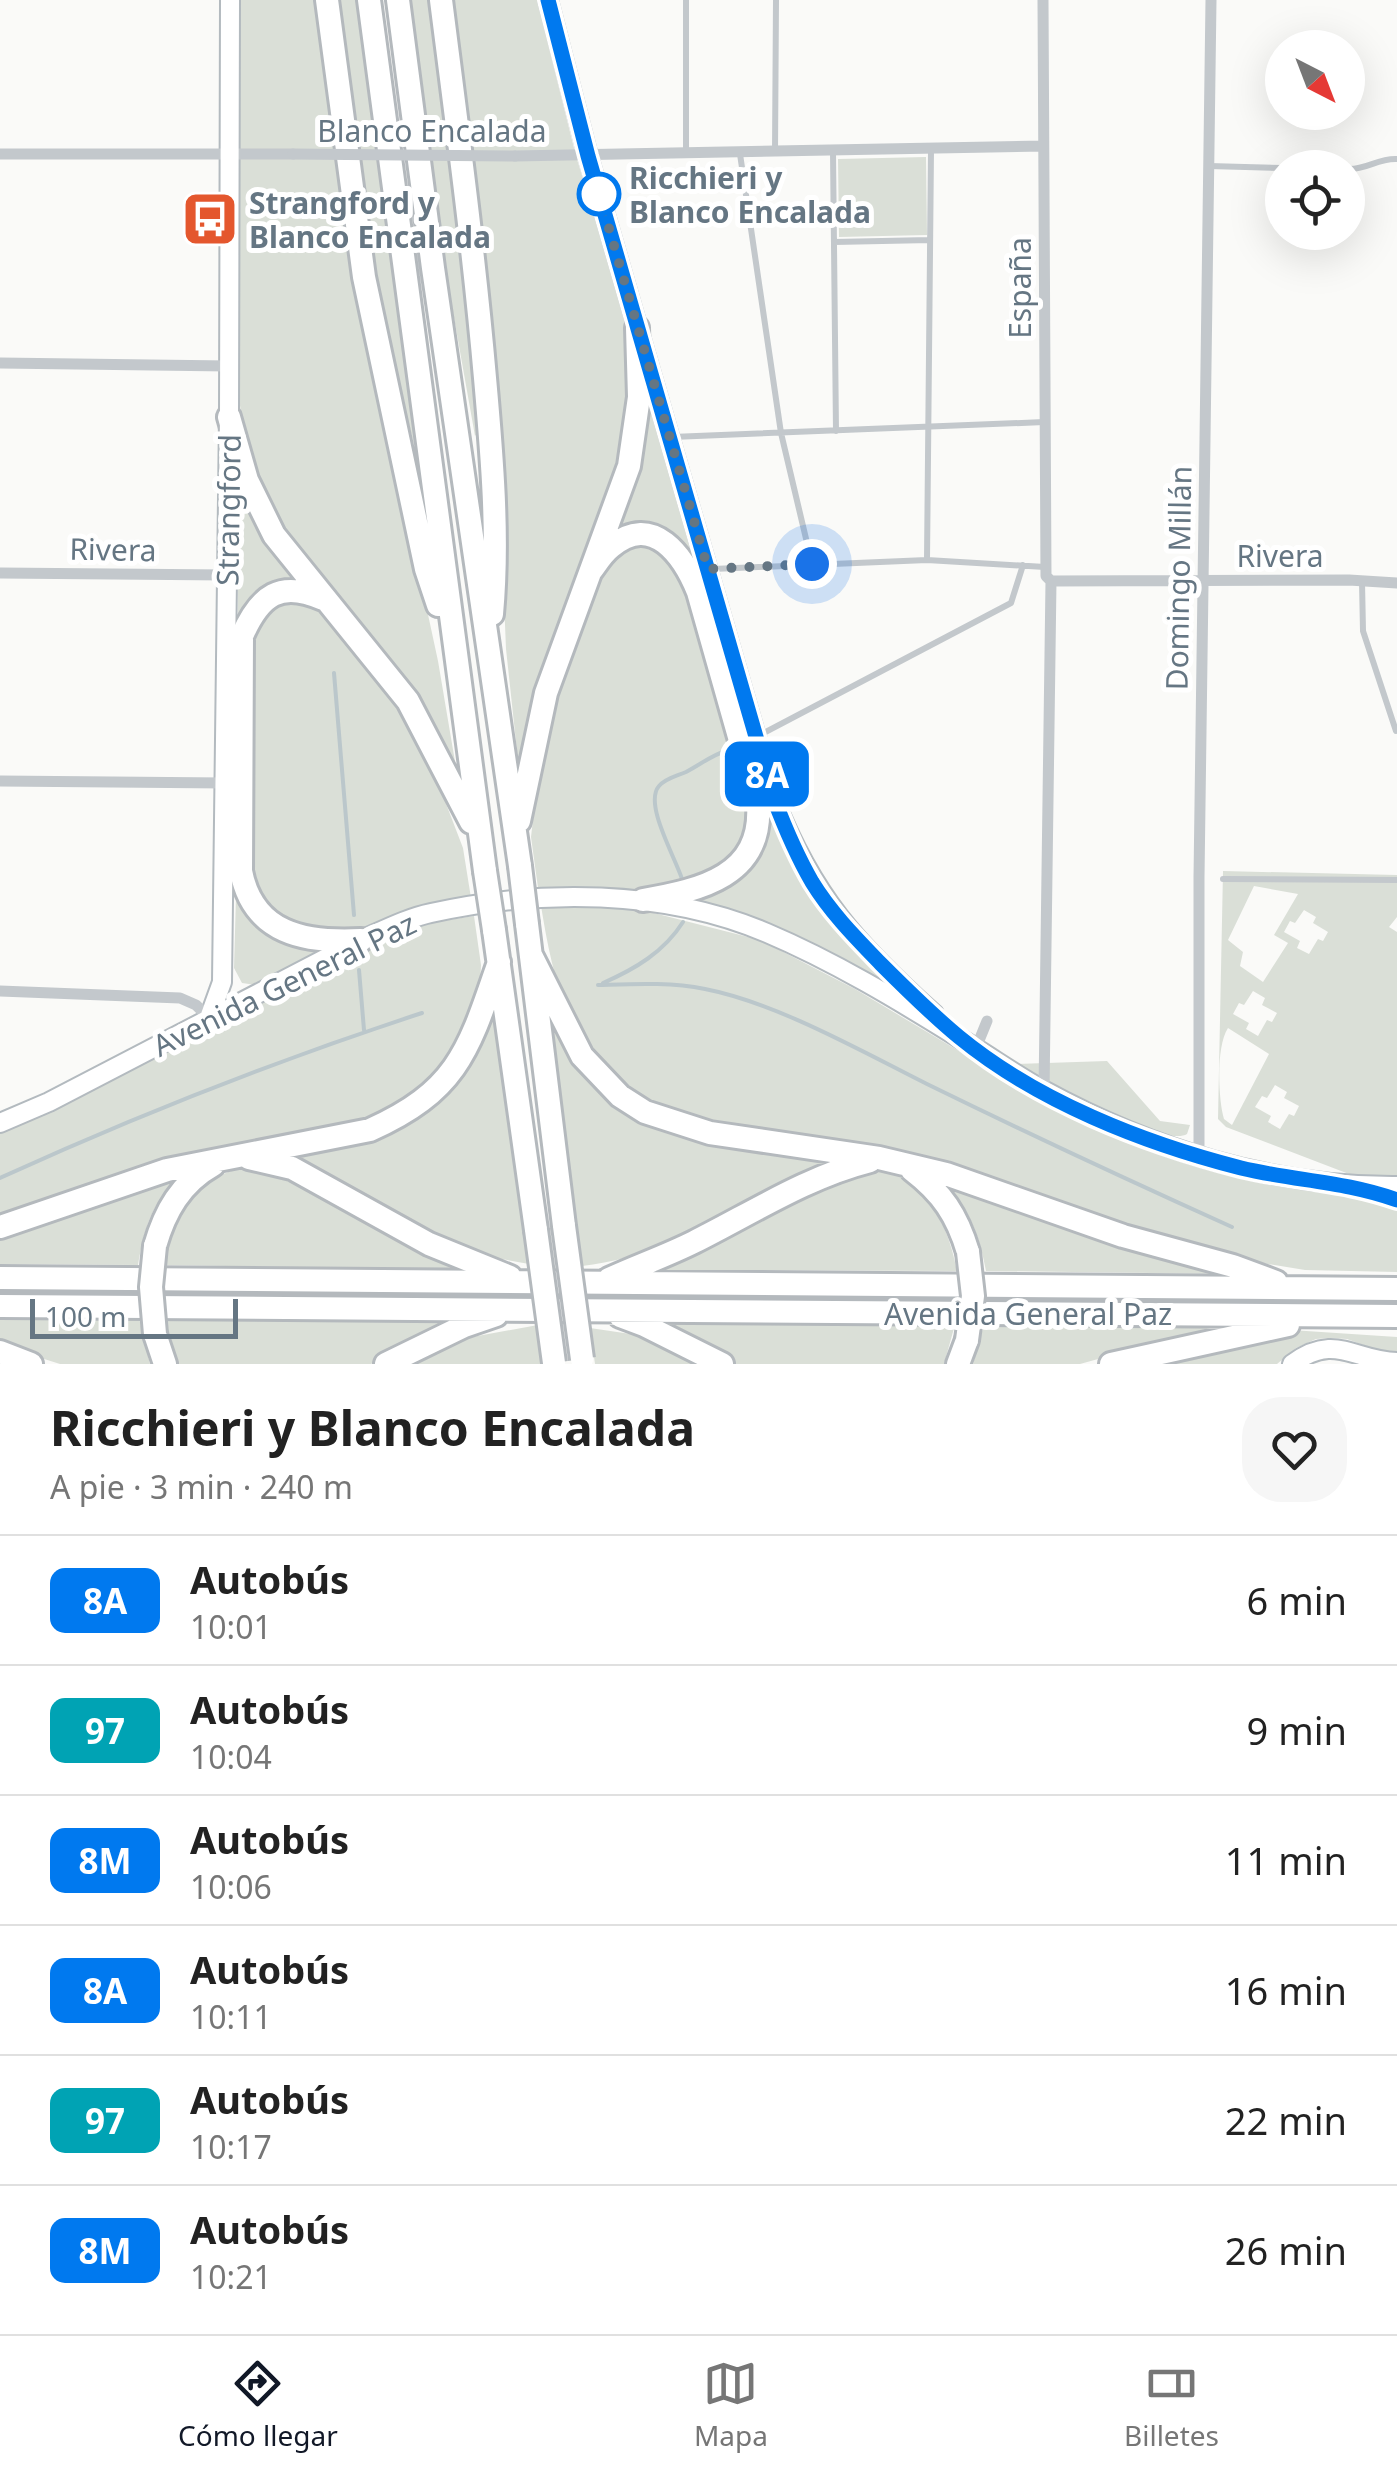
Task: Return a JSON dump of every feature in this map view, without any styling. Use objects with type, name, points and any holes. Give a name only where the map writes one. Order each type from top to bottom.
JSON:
[{"type":"highway","points":[[327,0],[364,278],[426,569],[456,657]]},
{"type":"highway","points":[[369,0],[554,1363]]},
{"type":"highway","points":[[398,0],[520,866],[583,1361]]},
{"type":"highway","points":[[441,0],[475,262],[489,428],[495,580],[488,652]]},
{"type":"highway","points":[[516,839],[546,693],[629,466],[636,431],[637,328]]},
{"type":"highway","points":[[229,417],[247,480],[264,519],[408,701],[481,845]]},
{"type":"highway","points":[[590,571],[611,546],[646,534],[660,538],[699,571],[758,804],[769,815],[748,854],[722,877],[680,894],[643,900]]},
{"type":"highway","points":[[326,600],[305,591],[276,592],[234,633],[233,882],[278,928],[298,937],[326,942],[361,940]]},
{"type":"highway","points":[[532,957],[582,1056],[620,1096],[646,1112],[710,1133],[878,1158],[946,1174],[1123,1236],[1233,1266],[1290,1288]]},
{"type":"highway","points":[[0,1224],[33,1217],[168,1170],[370,1130],[400,1116],[426,1098],[460,1062],[473,1038],[498,962]]},
{"type":"highway","points":[[165,1364],[156,1334],[151,1287],[155,1246],[169,1208],[181,1191],[198,1174],[230,1158],[292,1168],[428,1244],[523,1282]]},
{"type":"highway","points":[[602,1283],[694,1242],[806,1184],[878,1158]]},
{"type":"highway","points":[[905,1165],[937,1189],[953,1210],[968,1252],[972,1296],[967,1340],[958,1364]]},
{"type":"highway","name":"Avenida General Paz","points":[[0,1278],[1397,1289]]},
{"type":"highway","name":"Avenida General Paz","points":[[0,1306],[1397,1316]]},
{"type":"highway","points":[[386,1364],[464,1326],[518,1309]]},
{"type":"highway","points":[[602,1310],[644,1325],[722,1364]]},
{"type":"highway","points":[[1111,1364],[1330,1316]]},
{"type":"highway","points":[[0,1352],[31,1364]]},
{"type":"street","name":"Strangford","points":[[209,1018],[222,982],[233,882],[224,783],[234,633],[226,575],[230,0]]},
{"type":"street","points":[[548,0],[669,438],[699,571],[757,737],[769,815],[840,922],[906,989],[968,1043],[987,1021]]},
{"type":"street","name":"España","points":[[1043,0],[1048,575],[1044,1091]]},
{"type":"street","name":"Domingo Millán","points":[[1199,1156],[1211,0]]},
{"type":"street","name":"Blanco Encalada","points":[[0,154],[588,156],[1044,146]]},
{"type":"street","points":[[0,362],[228,366]]},
{"type":"street","name":"Rivera","points":[[0,573],[226,575]]},
{"type":"street","name":"Rivera","points":[[1048,575],[1397,582]]},
{"type":"street","points":[[0,781],[224,783]]},
{"type":"street","name":"Avenida General Paz","points":[[0,1123],[49,1102],[361,940],[430,913],[540,897],[643,900],[764,932],[968,1043],[1044,1091],[1118,1127],[1199,1156],[1296,1179],[1397,1186]]},
{"type":"street","points":[[0,991],[180,998],[196,1005],[209,1018]]},
{"type":"street","name":"Avenida General Paz","points":[[1359,1186],[1397,1200]]},
{"type":"street","points":[[1298,1362],[1316,1350],[1332,1348],[1397,1362]]},
{"type":"lane","points":[[686,0],[686,154]]},
{"type":"lane","points":[[774,152],[776,0]]},
{"type":"lane","points":[[927,560],[931,148]]},
{"type":"lane","points":[[833,150],[836,431]]},
{"type":"lane","points":[[740,152],[781,432],[812,564]]},
{"type":"lane","points":[[1365,166],[1397,158]]},
{"type":"lane","points":[[1210,166],[1265,168]]},
{"type":"lane","points":[[834,242],[930,240]]},
{"type":"lane","points":[[669,438],[1045,422]]},
{"type":"lane","points":[[699,571],[927,560],[1023,565],[1048,575]]},
{"type":"lane","points":[[757,737],[999,611],[1011,603],[1023,565]]},
{"type":"lane","points":[[1362,581],[1364,631],[1396,732]]},
{"type":"lane","points":[[1223,878],[1397,880]]},
{"type":"shaded area","points":[[238,0],[318,0],[392,447],[438,661],[461,797],[280,532],[254,470],[243,427],[236,360]]},
{"type":"shaded area","points":[[336,0],[357,0],[418,442],[414,445],[373,277]]},
{"type":"shaded area","points":[[410,0],[432,0],[466,264],[478,432],[475,436],[445,267]]},
{"type":"shaded area","points":[[449,0],[537,0],[576,156],[630,332],[629,430],[521,788],[506,649],[497,428]]},
{"type":"shaded area","points":[[926,157],[927,235],[839,237],[838,159]]},
{"type":"shaded area","points":[[646,395],[696,567],[679,542],[610,535]]},
{"type":"shaded area","points":[[238,477],[302,581],[238,623]]},
{"type":"shaded area","points":[[648,542],[684,575],[750,804],[747,838],[714,874],[644,891],[538,888],[531,837],[543,733],[598,574],[631,543]]},
{"type":"shaded area","points":[[287,598],[318,606],[402,706],[422,741],[463,848],[471,898],[359,932],[297,929],[265,906],[248,870],[250,639],[263,613]]},
{"type":"shaded area","points":[[770,812],[806,888],[834,927],[901,994],[764,921],[689,900],[732,876],[754,857],[767,831]]},
{"type":"shaded area","points":[[1223,871],[1397,875],[1397,917],[1389,927],[1397,932],[1397,1178],[1362,1179],[1226,1127],[1218,1119]],"holes":[[[1254,886],[1298,894],[1274,935],[1288,943],[1263,982],[1240,966],[1243,952],[1228,940]],[[1304,910],[1316,917],[1313,923],[1328,932],[1309,954],[1297,948],[1300,941],[1284,932],[1290,921],[1295,923]],[[1253,991],[1265,998],[1262,1005],[1277,1013],[1272,1022],[1267,1020],[1258,1036],[1246,1029],[1249,1023],[1233,1014],[1239,1003],[1244,1005]],[[1228,1028],[1269,1054],[1232,1125],[1224,1119],[1220,1098],[1221,1047]],[[1275,1085],[1287,1092],[1284,1098],[1299,1106],[1280,1129],[1268,1122],[1271,1116],[1255,1107],[1262,1096],[1267,1098]]]},
{"type":"shaded area","points":[[236,896],[273,932],[321,951],[256,985],[242,983],[234,968]]},
{"type":"shaded area","points":[[541,906],[642,910],[760,940],[855,989],[1086,1123],[1242,1179],[1357,1194],[1397,1209],[1397,1272],[1305,1270],[1237,1259],[679,1116],[654,1105],[608,1075],[577,1033],[566,1009]]},
{"type":"shaded area","points":[[474,916],[480,986],[466,1036],[438,1078],[377,1120],[0,1214],[0,1132],[53,1109],[365,948],[430,923]]},
{"type":"shaded area","points":[[545,998],[622,1106],[843,1160],[681,1239],[582,1266]]},
{"type":"shaded area","points":[[494,1005],[529,1264],[469,1253],[277,1156],[365,1139],[467,1066],[481,1042]]},
{"type":"shaded area","points":[[1107,1061],[1160,1121],[1190,1125],[1187,1134],[1154,1132],[1129,1122],[1015,1064]]},
{"type":"shaded area","points":[[257,1167],[275,1171],[465,1270],[165,1265],[182,1212],[205,1185],[237,1169]]},
{"type":"shaded area","points":[[875,1169],[908,1181],[932,1205],[948,1237],[957,1271],[648,1270],[808,1190]]},
{"type":"shaded area","points":[[178,1177],[150,1217],[138,1265],[0,1264],[0,1236]]},
{"type":"shaded area","points":[[945,1183],[1229,1274],[986,1271],[972,1224]]},
{"type":"shaded area","points":[[0,1313],[138,1314],[150,1364],[60,1364],[0,1345]]},
{"type":"shaded area","points":[[164,1314],[464,1318],[371,1364],[178,1364]]},
{"type":"shaded area","points":[[647,1320],[956,1321],[944,1364],[736,1364]]},
{"type":"shaded area","points":[[985,1321],[1228,1323],[1080,1364],[973,1364]]},
{"type":"shaded area","points":[[538,1325],[543,1364],[413,1364],[472,1337]]},
{"type":"shaded area","points":[[590,1328],[651,1337],[707,1364],[595,1364]]},
{"type":"shaded area","points":[[1291,1330],[1397,1337],[1397,1353],[1330,1338],[1296,1348],[1277,1364],[1136,1364]]},
{"type":"waterway","points":[[334,673],[354,915]]},
{"type":"waterway","points":[[683,882],[658,818],[655,794],[665,781],[728,750]]},
{"type":"waterway","points":[[603,983],[648,959],[683,922]]},
{"type":"waterway","points":[[359,970],[364,1030]]},
{"type":"waterway","points":[[598,985],[692,987],[761,1005],[1232,1227]]},
{"type":"waterway","points":[[0,1178],[209,1090],[422,1013]]},
{"type":"bus line","name":"8A","points":[[548,0],[588,156],[774,799],[788,836],[827,904],[906,989],[960,1038],[1044,1091],[1118,1127],[1199,1156],[1296,1179],[1359,1186],[1397,1200]]},
{"type":"place","name":"Ricchieri y Blanco Encalada","points":[[599,194]]},
{"type":"place","name":"Strangford y Blanco Encalada","points":[[210,219]]},
{"type":"route","points":[[599,194],[708,569],[812,564]]}]
